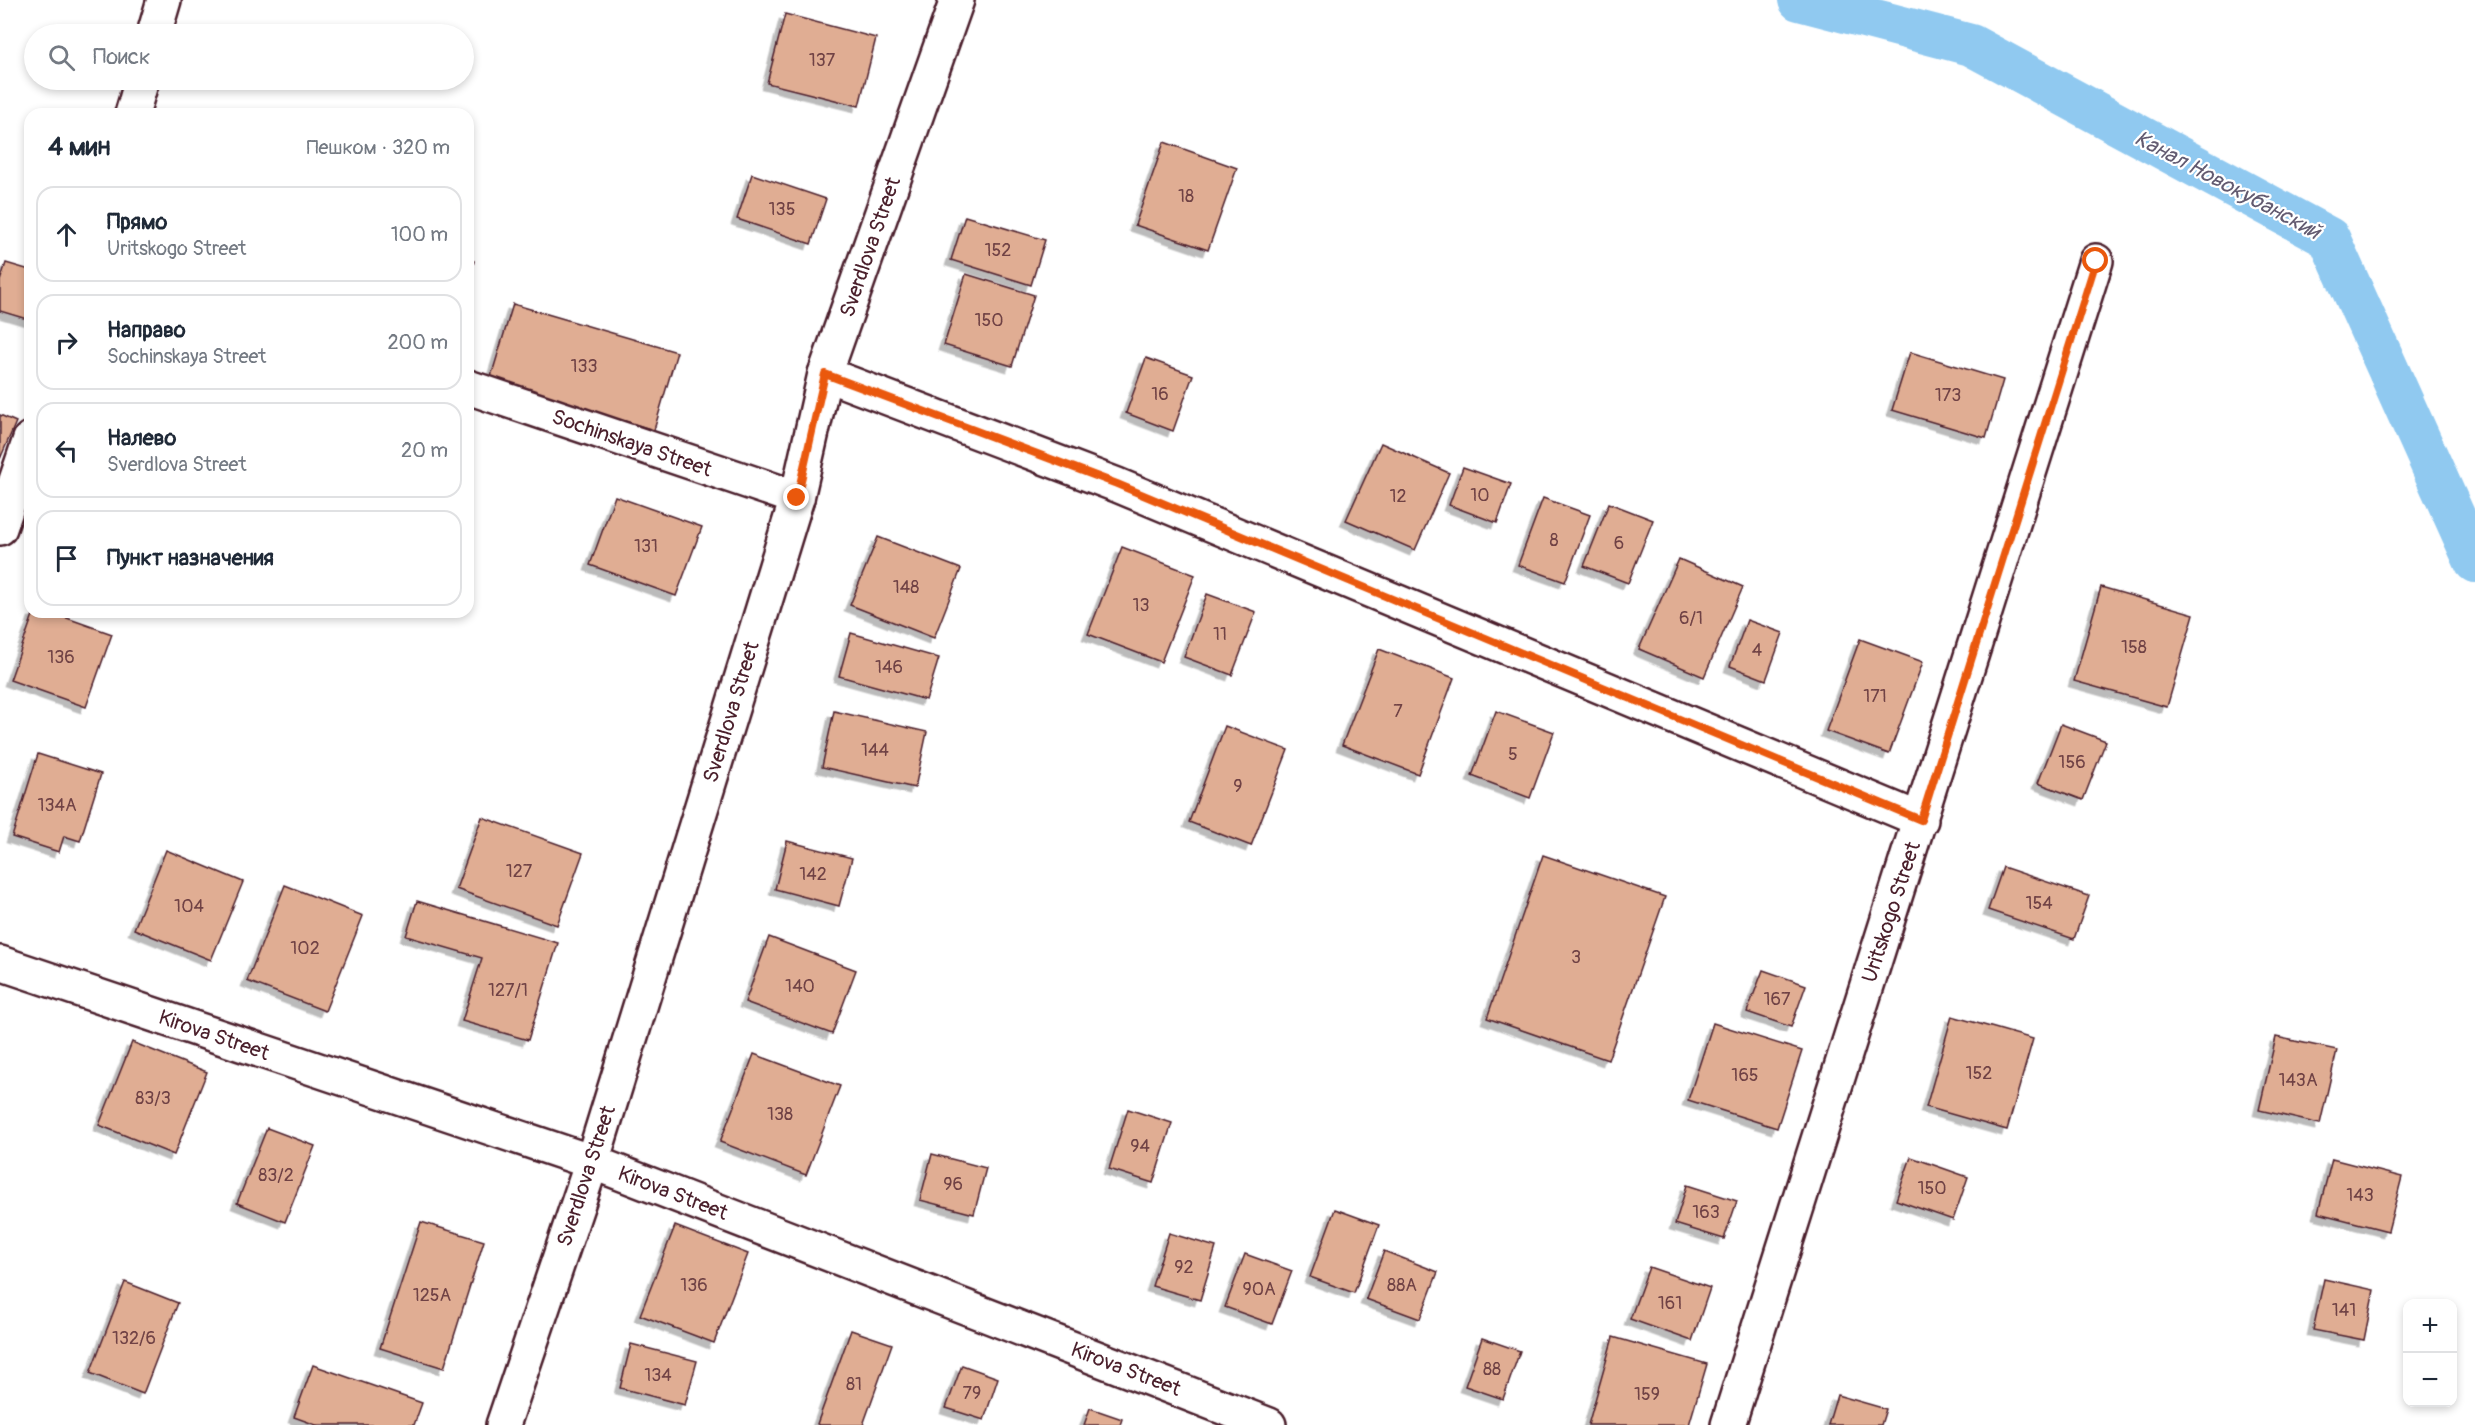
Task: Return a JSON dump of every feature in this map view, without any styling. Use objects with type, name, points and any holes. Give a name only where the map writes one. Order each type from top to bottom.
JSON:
[{"type":"street","points":[[157,24],[164,0]]},
{"type":"street","name":"Sverdlova Street","points":[[503,1425],[592,1162],[797,498],[825,374],[957,0]]},
{"type":"street","points":[[134,108],[139,90]]},
{"type":"street","name":"Uritskogo Street","points":[[1728,1425],[2096,261]]},
{"type":"street","points":[[825,374],[1117,484],[1921,820]]},
{"type":"street","name":"Sochinskaya Street","points":[[474,389],[797,498]]},
{"type":"street","points":[[0,528],[24,457]]},
{"type":"street","name":"Kirova Street","points":[[0,963],[592,1162],[1269,1425]]},
{"type":"building","points":[[785,14],[876,38],[859,106],[767,83]]},
{"type":"building","points":[[1164,142],[1237,168],[1208,250],[1135,225]]},
{"type":"building","points":[[752,174],[826,199],[811,244],[737,219]]},
{"type":"building","points":[[965,216],[1045,240],[1031,285],[951,260]]},
{"type":"building","points":[[6,263],[24,268],[24,318],[0,311],[0,281]]},
{"type":"building","points":[[966,274],[1034,295],[1012,366],[944,345]]},
{"type":"building","points":[[513,304],[677,352],[654,430],[490,380]]},
{"type":"building","points":[[1910,352],[2003,380],[1986,438],[1892,410]]},
{"type":"building","points":[[1146,358],[1193,375],[1173,431],[1126,413]]},
{"type":"building","points":[[0,415],[16,422],[0,459]]},
{"type":"building","points":[[1381,443],[1449,473],[1415,550],[1346,520]]},
{"type":"building","points":[[1463,467],[1511,484],[1497,523],[1449,505]]},
{"type":"building","points":[[615,496],[702,527],[676,596],[590,565]]},
{"type":"building","points":[[1543,498],[1590,515],[1565,582],[1518,565]]},
{"type":"building","points":[[1609,503],[1653,520],[1628,583],[1584,566]]},
{"type":"building","points":[[878,537],[961,569],[934,638],[850,605]]},
{"type":"building","points":[[1122,547],[1195,575],[1161,662],[1088,634]]},
{"type":"building","points":[[1679,559],[1743,587],[1704,677],[1639,649]]},
{"type":"building","points":[[2101,587],[2194,614],[2167,707],[2074,681]]},
{"type":"building","points":[[1207,594],[1256,612],[1232,675],[1184,657]]},
{"type":"building","points":[[32,618],[67,618],[112,634],[86,707],[10,680]]},
{"type":"building","points":[[1747,620],[1783,633],[1766,680],[1730,666]]},
{"type":"building","points":[[851,633],[939,658],[926,700],[839,676]]},
{"type":"building","points":[[1860,639],[1923,662],[1889,754],[1826,731]]},
{"type":"building","points":[[1379,649],[1454,678],[1418,774],[1342,745]]},
{"type":"building","points":[[834,711],[927,732],[915,788],[822,767]]},
{"type":"building","points":[[1496,711],[1554,732],[1530,798],[1472,776]]},
{"type":"building","points":[[2061,724],[2106,741],[2083,800],[2038,783]]},
{"type":"building","points":[[1225,726],[1288,750],[1251,846],[1189,822]]},
{"type":"building","points":[[38,754],[101,774],[80,841],[64,836],[59,852],[12,837]]},
{"type":"building","points":[[482,817],[583,853],[557,925],[456,889]]},
{"type":"building","points":[[787,841],[852,858],[839,906],[775,889]]},
{"type":"building","points":[[166,850],[243,882],[211,960],[134,929]]},
{"type":"building","points":[[1543,855],[1665,897],[1608,1060],[1487,1018]]},
{"type":"building","points":[[2003,867],[2089,896],[2074,939],[1988,910]]},
{"type":"building","points":[[285,885],[363,916],[325,1011],[247,981]]},
{"type":"building","points":[[417,901],[558,943],[528,1040],[462,1021],[482,958],[406,936]]},
{"type":"building","points":[[769,937],[856,970],[832,1034],[745,1002]]},
{"type":"building","points":[[1763,970],[1806,985],[1791,1027],[1747,1012]]},
{"type":"building","points":[[1952,1016],[2033,1039],[2007,1130],[1926,1107]]},
{"type":"building","points":[[1713,1023],[1802,1051],[1777,1128],[1688,1100]]},
{"type":"building","points":[[2276,1037],[2337,1050],[2320,1124],[2259,1110]]},
{"type":"building","points":[[132,1042],[207,1072],[174,1155],[99,1125]]},
{"type":"building","points":[[754,1054],[840,1086],[806,1175],[720,1142]]},
{"type":"building","points":[[1128,1109],[1172,1123],[1153,1183],[1109,1169]]},
{"type":"building","points":[[267,1128],[315,1146],[285,1222],[237,1203]]},
{"type":"building","points":[[932,1154],[986,1168],[974,1214],[920,1200]]},
{"type":"building","points":[[1911,1157],[1968,1177],[1953,1220],[1896,1200]]},
{"type":"building","points":[[2332,1159],[2402,1177],[2388,1231],[2318,1213]]},
{"type":"building","points":[[1687,1185],[1737,1201],[1724,1239],[1675,1224]]},
{"type":"building","points":[[1335,1209],[1379,1225],[1354,1293],[1310,1277]]},
{"type":"building","points":[[421,1222],[484,1241],[444,1368],[380,1348]]},
{"type":"building","points":[[675,1226],[748,1254],[714,1343],[640,1315]]},
{"type":"building","points":[[1169,1233],[1216,1247],[1200,1300],[1152,1286]]},
{"type":"building","points":[[1384,1251],[1438,1272],[1420,1319],[1366,1299]]},
{"type":"building","points":[[1245,1254],[1292,1271],[1272,1324],[1225,1307]]},
{"type":"building","points":[[1649,1267],[1710,1288],[1692,1341],[1630,1319]]},
{"type":"building","points":[[2324,1279],[2374,1290],[2364,1340],[2313,1330]]},
{"type":"building","points":[[125,1282],[178,1303],[143,1394],[90,1373]]},
{"type":"building","points":[[851,1330],[892,1344],[863,1425],[819,1425],[817,1424]]},
{"type":"building","points":[[1613,1337],[1707,1364],[1689,1425],[1588,1425]]},
{"type":"building","points":[[1482,1338],[1520,1351],[1503,1399],[1465,1386]]},
{"type":"building","points":[[631,1344],[697,1361],[685,1405],[620,1388]]},
{"type":"building","points":[[313,1365],[422,1403],[414,1425],[316,1425],[294,1417]]},
{"type":"building","points":[[962,1365],[998,1378],[984,1420],[946,1408]]},
{"type":"building","points":[[1837,1395],[1886,1409],[1881,1425],[1828,1425]]},
{"type":"building","points":[[1090,1408],[1122,1419],[1120,1425],[1084,1425]]},
{"type":"waterway","name":"Канал Новокубанский","points":[[1799,0],[1971,45],[2329,238],[2475,562]]},
{"type":"route","points":[[797,498],[825,374],[1117,484],[1921,820],[2096,261]]}]
